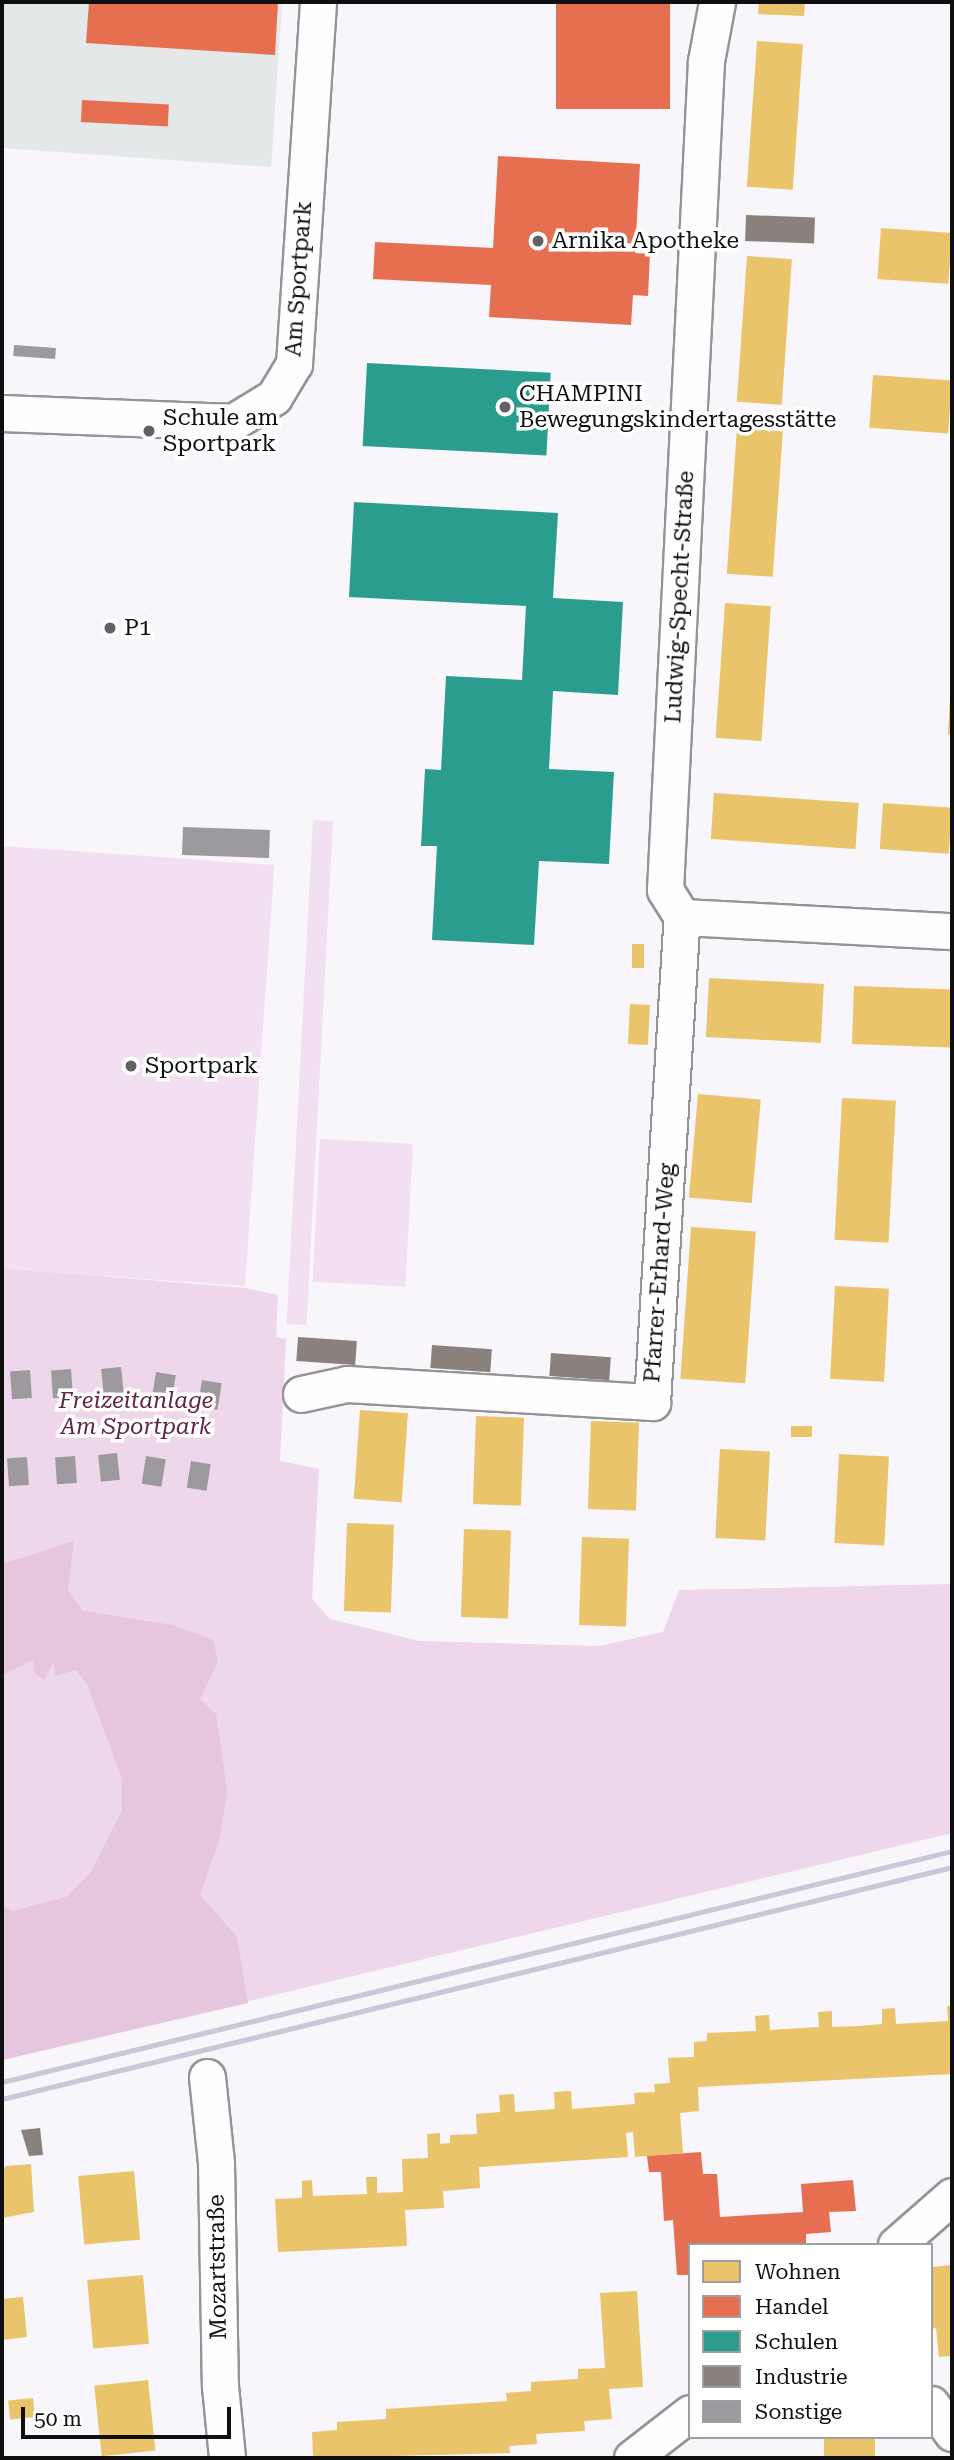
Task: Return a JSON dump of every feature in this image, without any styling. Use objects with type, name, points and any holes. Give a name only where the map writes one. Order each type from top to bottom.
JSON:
[{"type":"street","name":"Am Sportpark","points":[[2,413],[233,422],[262,409],[274,397],[294,364],[318,2]]},
{"type":"street","name":"Ludwig-Specht-Straße","points":[[682,917],[665,890],[706,61],[717,2]]},
{"type":"street","points":[[682,917],[952,932]]},
{"type":"street","name":"Pfarrer-Erhard-Weg","points":[[301,1394],[347,1384],[652,1402],[682,917]]},
{"type":"street","name":"Mozartstraße","points":[[207,2077],[216,2163],[220,2386],[227,2458]]},
{"type":"street","points":[[898,2243],[952,2196]]},
{"type":"street","points":[[933,2407],[952,2433]]},
{"type":"street","points":[[632,2458],[688,2415]]},
{"type":"shaded area","points":[[2,2],[282,2],[271,167],[2,148]]},
{"type":"shaded area","points":[[313,820],[333,821],[307,1325],[287,1324]]},
{"type":"shaded area","name":"Sportpark","points":[[2,846],[274,865],[245,1286],[2,1269]]},
{"type":"shaded area","points":[[320,1139],[413,1144],[405,1287],[313,1282]]},
{"type":"shaded area","points":[[74,1541],[68,1590],[83,1611],[173,1625],[213,1640],[218,1661],[200,1699],[216,1714],[227,1790],[220,1838],[200,1895],[237,1937],[248,2003],[2,2060],[2,1906],[13,1911],[66,1897],[91,1872],[122,1811],[122,1779],[87,1684],[76,1670],[55,1676],[54,1661],[44,1680],[35,1674],[33,1660],[2,1675],[2,1564]]},
{"type":"green space","name":"Freizeitanlage Am Sportpark","points":[[2,1268],[245,1288],[278,1295],[276,1337],[286,1339],[280,1461],[319,1469],[312,1599],[330,1619],[419,1641],[599,1646],[663,1632],[679,1590],[952,1584],[952,1833],[2,2060]]},
{"type":"building: Wohnen","points":[[759,2],[805,2],[804,16],[758,14]]},
{"type":"building: Wohnen","points":[[757,41],[803,44],[793,190],[747,187]]},
{"type":"building: Wohnen","points":[[881,228],[952,233],[948,284],[877,279]]},
{"type":"building: Wohnen","points":[[747,256],[792,259],[782,405],[737,402]]},
{"type":"building: Wohnen","points":[[873,375],[952,381],[948,433],[869,428]]},
{"type":"building: Wohnen","points":[[737,428],[783,431],[773,577],[727,574]]},
{"type":"building: Wohnen","points":[[725,603],[771,606],[761,741],[716,738]]},
{"type":"building: Wohnen","points":[[952,698],[952,735],[948,734]]},
{"type":"building: Wohnen","points":[[714,793],[859,803],[855,849],[711,839]]},
{"type":"building: Wohnen","points":[[883,803],[952,808],[949,854],[880,849]]},
{"type":"building: Wohnen","points":[[632,944],[644,944],[644,968],[632,968]]},
{"type":"building: Wohnen","points":[[709,978],[824,984],[821,1043],[706,1037]]},
{"type":"building: Wohnen","points":[[854,986],[952,989],[950,1047],[852,1044]]},
{"type":"building: Wohnen","points":[[630,1004],[650,1005],[648,1045],[628,1044]]},
{"type":"building: Wohnen","points":[[698,1094],[761,1099],[752,1203],[689,1198]]},
{"type":"building: Wohnen","points":[[842,1098],[896,1101],[888,1243],[835,1240]]},
{"type":"building: Wohnen","points":[[691,1227],[756,1232],[745,1383],[680,1379]]},
{"type":"building: Wohnen","points":[[835,1286],[889,1289],[884,1382],[830,1379]]},
{"type":"building: Wohnen","points":[[360,1410],[408,1413],[402,1502],[354,1499]]},
{"type":"building: Wohnen","points":[[476,1416],[524,1418],[521,1506],[473,1504]]},
{"type":"building: Wohnen","points":[[591,1421],[639,1423],[636,1511],[588,1509]]},
{"type":"building: Wohnen","points":[[791,1426],[812,1426],[812,1437],[791,1437]]},
{"type":"building: Wohnen","points":[[720,1449],[770,1452],[765,1540],[715,1538]]},
{"type":"building: Wohnen","points":[[839,1454],[889,1457],[884,1545],[834,1543]]},
{"type":"building: Wohnen","points":[[347,1523],[394,1525],[391,1613],[344,1611]]},
{"type":"building: Wohnen","points":[[464,1529],[511,1531],[508,1619],[461,1617]]},
{"type":"building: Wohnen","points":[[582,1537],[629,1539],[626,1627],[579,1625]]},
{"type":"building: Wohnen","points":[[947,2006],[952,2006],[952,2074],[698,2087],[699,2111],[680,2113],[683,2153],[635,2157],[633,2132],[626,2133],[628,2157],[479,2167],[480,2188],[443,2191],[444,2208],[405,2210],[407,2246],[278,2252],[275,2199],[302,2198],[302,2181],[312,2180],[313,2196],[367,2194],[366,2177],[377,2177],[377,2193],[403,2192],[402,2159],[428,2158],[427,2134],[440,2133],[440,2144],[450,2143],[450,2135],[477,2134],[476,2114],[500,2112],[499,2095],[514,2094],[515,2112],[555,2109],[554,2092],[571,2091],[572,2109],[635,2104],[634,2093],[655,2092],[654,2084],[670,2083],[668,2058],[694,2057],[694,2042],[707,2041],[707,2033],[756,2031],[755,2016],[769,2015],[770,2030],[819,2027],[818,2012],[832,2011],[832,2027],[859,2026],[882,2024],[882,2009],[895,2008],[896,2024],[948,2021]]},
{"type":"building: Wohnen","points":[[31,2164],[34,2212],[2,2218],[2,2172],[6,2166]]},
{"type":"building: Wohnen","points":[[134,2171],[140,2240],[84,2245],[78,2176]]},
{"type":"building: Wohnen","points":[[952,2265],[952,2356],[939,2357],[936,2328],[933,2329],[933,2267]]},
{"type":"building: Wohnen","points":[[143,2275],[149,2344],[93,2349],[87,2280]]},
{"type":"building: Wohnen","points":[[637,2291],[643,2387],[609,2389],[612,2419],[584,2421],[585,2431],[536,2434],[537,2444],[509,2446],[510,2453],[313,2458],[312,2432],[337,2430],[337,2422],[386,2419],[386,2409],[507,2401],[506,2393],[531,2391],[531,2382],[578,2379],[578,2369],[605,2368],[600,2293]]},
{"type":"building: Wohnen","points":[[23,2297],[27,2337],[2,2340],[2,2299]]},
{"type":"building: Wohnen","points":[[148,2380],[155,2451],[102,2456],[94,2386]]},
{"type":"building: Wohnen","points":[[33,2398],[35,2417],[10,2420],[8,2401]]},
{"type":"building: Wohnen","points":[[824,2439],[875,2439],[875,2458],[824,2458]]},
{"type":"building: Handel","points":[[89,2],[278,2],[275,55],[86,43]]},
{"type":"building: Handel","points":[[556,2],[670,2],[670,109],[556,109]]},
{"type":"building: Handel","points":[[82,100],[169,105],[168,127],[81,122]]},
{"type":"building: Handel","points":[[498,156],[640,164],[635,253],[650,254],[648,296],[633,295],[631,325],[489,317],[491,285],[373,279],[375,242],[493,248]]},
{"type":"building: Handel","points":[[701,2152],[703,2174],[717,2174],[720,2217],[803,2212],[801,2184],[853,2180],[856,2211],[829,2212],[831,2232],[806,2234],[806,2243],[688,2243],[688,2275],[677,2275],[673,2220],[664,2221],[661,2172],[649,2172],[647,2156]]},
{"type":"building: Schulen","points":[[367,363],[551,373],[546,456],[363,446]]},
{"type":"building: Schulen","points":[[354,502],[558,513],[553,598],[623,602],[618,695],[553,691],[549,769],[614,772],[609,864],[539,861],[534,945],[432,940],[437,846],[421,846],[425,769],[441,770],[446,676],[522,680],[526,606],[349,597]]},
{"type":"building: Industrie","points":[[746,215],[815,217],[814,243],[745,241]]},
{"type":"building: Industrie","points":[[298,1337],[357,1341],[355,1365],[296,1361]]},
{"type":"building: Industrie","points":[[432,1345],[492,1349],[490,1372],[430,1368]]},
{"type":"building: Industrie","points":[[551,1353],[611,1357],[609,1380],[549,1376]]},
{"type":"building: Industrie","points":[[40,2128],[43,2155],[29,2156],[21,2130]]},
{"type":"building: Sonstige","points":[[14,345],[56,348],[55,359],[13,356]]},
{"type":"building: Sonstige","points":[[183,827],[270,830],[269,858],[182,855]]},
{"type":"building: Sonstige","points":[[121,1367],[124,1394],[104,1396],[101,1369]]},
{"type":"building: Sonstige","points":[[71,1369],[73,1397],[53,1398],[51,1370]]},
{"type":"building: Sonstige","points":[[30,1370],[32,1398],[12,1399],[10,1371]]},
{"type":"building: Sonstige","points":[[156,1372],[176,1375],[171,1403],[152,1400]]},
{"type":"building: Sonstige","points":[[202,1380],[222,1383],[218,1410],[198,1407]]},
{"type":"building: Sonstige","points":[[117,1453],[120,1480],[101,1482],[98,1455]]},
{"type":"building: Sonstige","points":[[75,1456],[77,1483],[57,1484],[55,1457]]},
{"type":"building: Sonstige","points":[[146,1456],[166,1459],[161,1487],[142,1484]]},
{"type":"building: Sonstige","points":[[27,1457],[29,1485],[9,1486],[7,1458]]},
{"type":"building: Sonstige","points":[[191,1461],[211,1464],[207,1491],[187,1488]]},
{"type":"railway","points":[[2,2082],[952,1851]]},
{"type":"railway","points":[[2,2099],[952,1867]]},
{"type":"place","name":"Arnika Apotheke","points":[[538,241]]},
{"type":"place","name":"CHAMPINI Bewegungskindertagesstätte","points":[[505,407]]},
{"type":"place","name":"Schule am Sportpark","points":[[149,431]]},
{"type":"place","name":"P1","points":[[110,628]]},
{"type":"place","name":"Sportpark","points":[[131,1066]]}]
